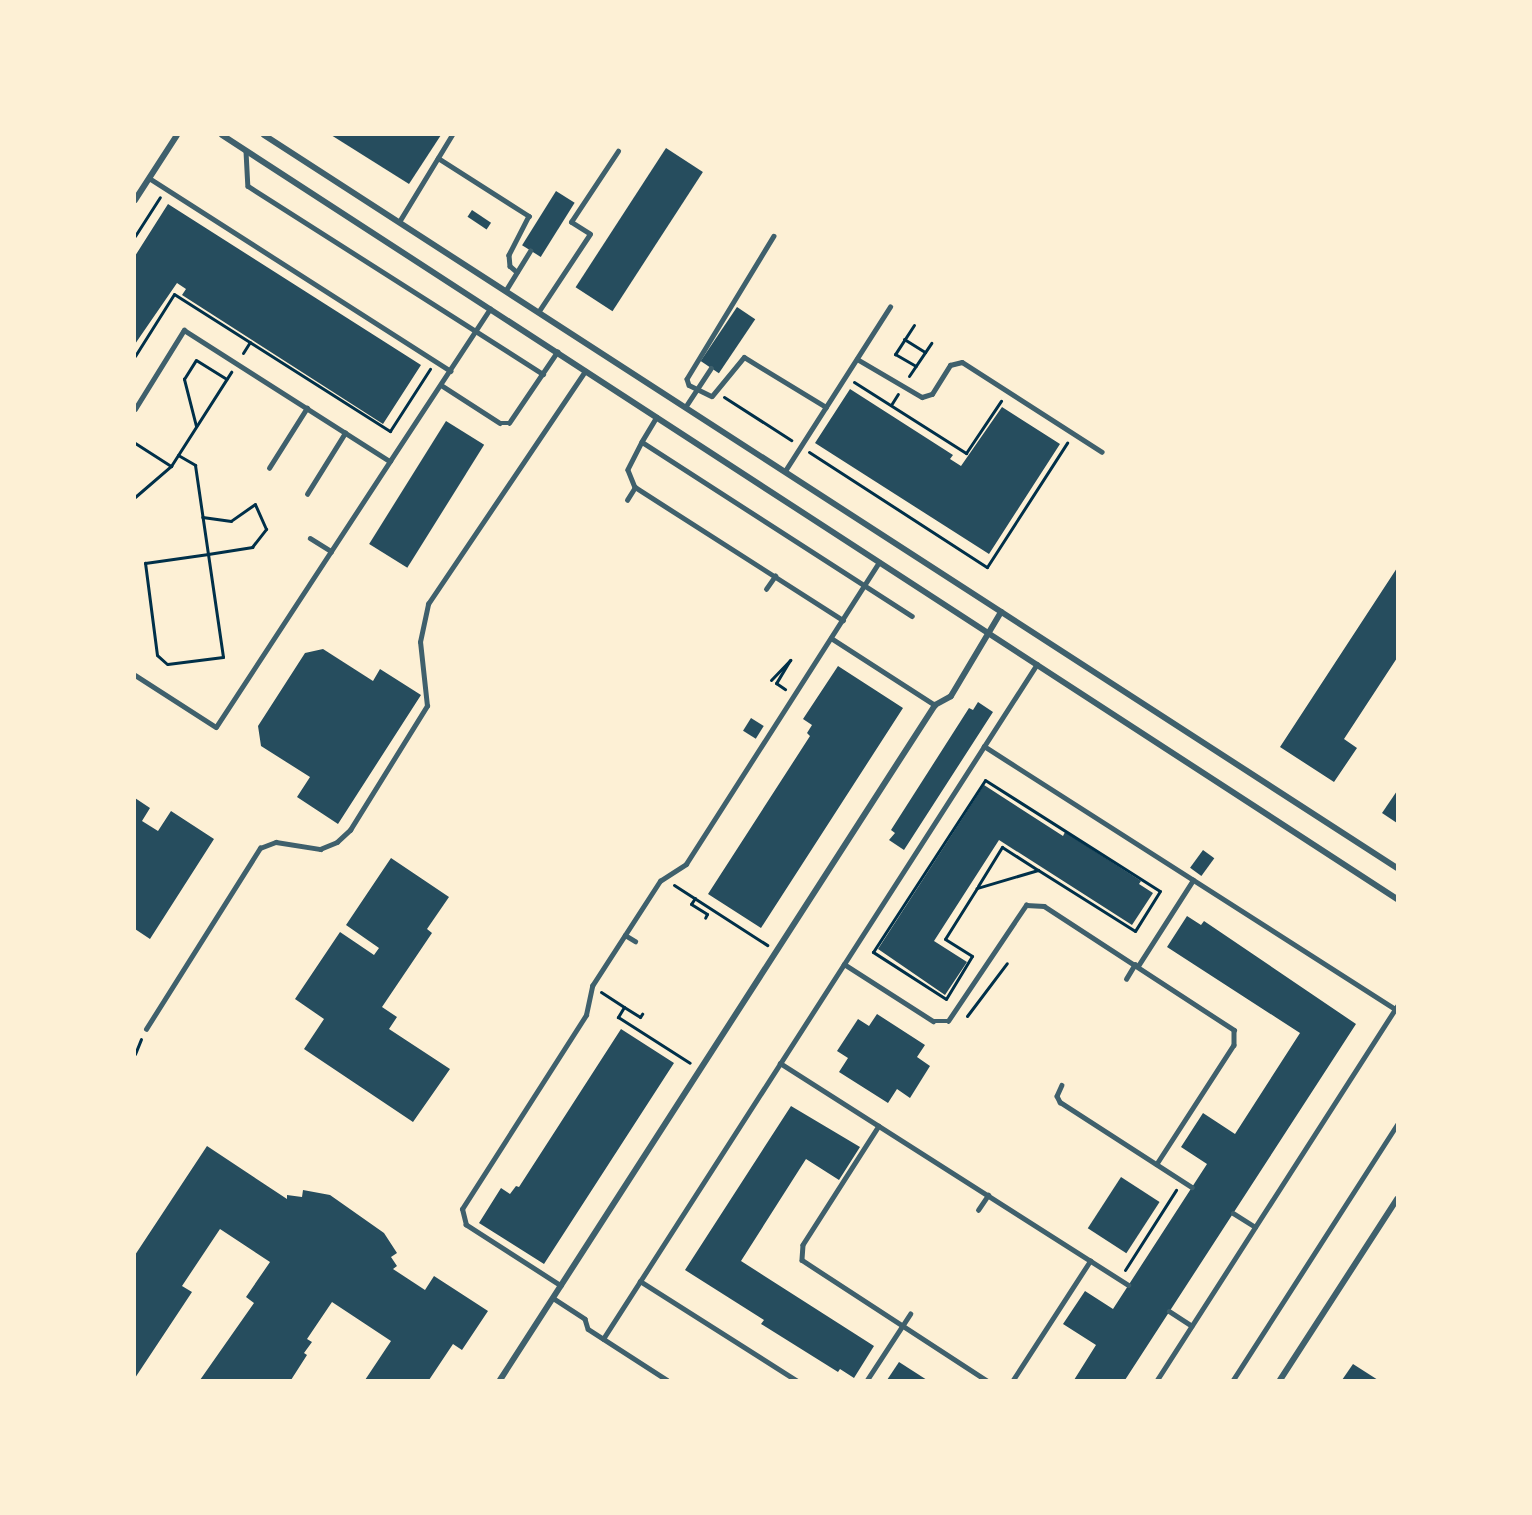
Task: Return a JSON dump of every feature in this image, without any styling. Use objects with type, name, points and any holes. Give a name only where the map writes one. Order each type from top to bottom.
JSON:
[{"type":"street","points":[[135,200],[177,135]]},
{"type":"street","points":[[222,135],[1397,899]]},
{"type":"street","points":[[264,135],[1397,868]]},
{"type":"street","points":[[500,1380],[935,705],[951,696],[1001,612]]},
{"type":"street","points":[[1280,1380],[1397,1199]]},
{"type":"lane","points":[[399,222],[453,135]]},
{"type":"lane","points":[[246,151],[245,180],[248,186],[543,374]]},
{"type":"lane","points":[[539,312],[590,234],[571,222],[618,151]]},
{"type":"lane","points":[[438,158],[529,216],[509,255],[510,266],[518,272]]},
{"type":"lane","points":[[149,178],[451,371]]},
{"type":"lane","points":[[774,236],[688,372],[688,385],[707,397],[717,393],[738,360],[744,357],[826,407]]},
{"type":"lane","points":[[506,290],[530,251]]},
{"type":"lane","points":[[785,471],[890,307]]},
{"type":"lane","points":[[135,675],[216,727],[490,309]]},
{"type":"lane","points":[[135,409],[184,330],[390,461]]},
{"type":"lane","points":[[441,385],[504,424],[513,421],[557,352]]},
{"type":"lane","points":[[857,359],[916,396],[927,396],[950,364],[962,362],[1102,452]]},
{"type":"lane","points":[[686,406],[711,368]]},
{"type":"lane","points":[[146,1029],[260,848],[276,842],[320,849],[337,842],[350,830],[427,706],[420,642],[428,604],[585,371]]},
{"type":"lane","points":[[269,468],[307,408]]},
{"type":"lane","points":[[657,417],[628,470],[635,487],[843,620]]},
{"type":"lane","points":[[307,494],[345,433]]},
{"type":"lane","points":[[642,442],[912,616]]},
{"type":"lane","points":[[627,500],[635,487]]},
{"type":"lane","points":[[310,538],[331,551]]},
{"type":"lane","points":[[561,1286],[466,1225],[461,1213],[586,1015],[592,986],[663,878],[686,864],[879,562]]},
{"type":"lane","points":[[766,589],[775,576]]},
{"type":"lane","points":[[831,638],[935,705]]},
{"type":"lane","points":[[603,1339],[1037,664]]},
{"type":"lane","points":[[984,746],[1396,1007],[1156,1380]]},
{"type":"lane","points":[[1126,979],[1193,880]]},
{"type":"lane","points":[[844,964],[933,1021],[948,1021],[1021,910],[1035,903],[1136,965],[1229,1025],[1235,1038],[1157,1164]]},
{"type":"lane","points":[[625,935],[635,941]]},
{"type":"lane","points":[[780,1063],[1128,1285]]},
{"type":"lane","points":[[1062,1085],[1057,1096],[1060,1102],[1192,1186]]},
{"type":"lane","points":[[1233,1380],[1397,1125]]},
{"type":"lane","points":[[879,1126],[800,1252],[808,1266],[986,1380]]},
{"type":"lane","points":[[978,1210],[988,1195]]},
{"type":"lane","points":[[1233,1213],[1255,1227]]},
{"type":"lane","points":[[1013,1380],[1090,1261]]},
{"type":"lane","points":[[640,1281],[796,1380]]},
{"type":"lane","points":[[553,1298],[585,1319],[588,1329],[667,1380]]},
{"type":"lane","points":[[1169,1311],[1192,1326]]},
{"type":"lane","points":[[867,1380],[910,1314]]},
{"type":"path","points":[[135,236],[162,194]]},
{"type":"path","points":[[135,356],[174,294],[390,431],[430,367],[420,361]]},
{"type":"path","points":[[914,325],[895,354],[916,366]]},
{"type":"path","points":[[904,339],[925,352]]},
{"type":"path","points":[[135,497],[171,466],[250,342]]},
{"type":"path","points":[[891,405],[931,343]]},
{"type":"path","points":[[196,427],[184,379],[196,360],[227,378]]},
{"type":"path","points":[[851,380],[966,453],[999,400],[1009,406]]},
{"type":"path","points":[[717,393],[987,567],[1068,443],[1058,437]]},
{"type":"path","points":[[806,450],[813,440]]},
{"type":"path","points":[[135,443],[171,466]]},
{"type":"path","points":[[178,455],[195,465],[202,517],[208,554],[223,657],[167,664],[157,655],[145,563],[208,554],[252,547],[266,529],[255,504],[231,521],[202,517]]},
{"type":"path","points":[[771,680],[790,660],[776,683]]},
{"type":"path","points":[[985,780],[1160,891],[1135,931],[1002,848],[977,888],[945,939],[972,956],[946,999],[873,952],[985,780]]},
{"type":"path","points":[[977,888],[1038,870]]},
{"type":"path","points":[[663,878],[776,950]]},
{"type":"path","points":[[695,898],[691,904],[707,915],[705,918]]},
{"type":"path","points":[[986,987],[966,1017],[1005,962],[1007,963]]},
{"type":"path","points":[[592,986],[640,1017],[642,1014]]},
{"type":"path","points":[[624,1007],[618,1017],[700,1070]]},
{"type":"path","points":[[135,1054],[146,1029]]},
{"type":"path","points":[[1119,1279],[1183,1180]]},
{"type":"building","points":[[331,135],[441,135],[409,184]]},
{"type":"building","points":[[666,148],[703,172],[612,311],[576,287]]},
{"type":"building","points":[[556,191],[575,203],[541,257],[522,245]]},
{"type":"building","points":[[168,204],[421,365],[383,424],[182,295],[186,289],[177,283],[135,344],[135,256]]},
{"type":"building","points":[[472,210],[491,223],[487,229],[468,217]]},
{"type":"building","points":[[737,307],[755,319],[719,373],[701,361]]},
{"type":"building","points":[[850,389],[953,455],[950,459],[961,466],[1002,407],[1060,444],[989,554],[815,443]]},
{"type":"building","points":[[446,421],[484,445],[407,568],[369,544]]},
{"type":"building","points":[[1397,568],[1397,658],[1344,739],[1357,748],[1334,782],[1280,747]]},
{"type":"building","points":[[323,649],[373,681],[380,669],[421,695],[338,824],[297,797],[310,777],[261,746],[258,726],[305,653]]},
{"type":"building","points":[[838,666],[903,708],[761,928],[708,894],[810,736],[807,733],[812,725],[803,719]]},
{"type":"building","points":[[978,702],[993,712],[904,850],[889,840],[895,833],[891,830],[969,708],[973,710]]},
{"type":"building","points":[[751,718],[764,726],[756,739],[743,731]]},
{"type":"building","points":[[984,785],[1063,836],[1065,832],[1141,881],[1139,884],[1153,893],[1132,925],[999,840],[934,941],[967,962],[945,995],[878,949]]},
{"type":"building","points":[[1397,791],[1397,823],[1382,813]]},
{"type":"building","points":[[135,798],[150,808],[142,821],[158,831],[171,811],[214,839],[150,939],[135,929]]},
{"type":"building","points":[[1203,850],[1214,858],[1201,876],[1190,868]]},
{"type":"building","points":[[391,858],[449,897],[427,929],[432,933],[382,1007],[397,1017],[389,1029],[450,1069],[413,1122],[304,1049],[324,1019],[295,999],[340,932],[374,955],[379,948],[346,925]]},
{"type":"building","points":[[1187,916],[1201,925],[1204,921],[1356,1024],[1125,1380],[1074,1380],[1096,1345],[1063,1324],[1085,1291],[1113,1309],[1207,1164],[1181,1147],[1203,1113],[1235,1134],[1300,1033],[1167,947]]},
{"type":"building","points":[[877,1014],[925,1045],[917,1057],[930,1066],[910,1098],[897,1089],[888,1103],[839,1072],[848,1058],[837,1051],[858,1019],[869,1026]]},
{"type":"building","points":[[621,1029],[674,1063],[544,1264],[479,1223],[501,1188],[510,1194],[516,1186],[519,1187]]},
{"type":"building","points":[[791,1106],[860,1147],[839,1180],[806,1159],[741,1261],[874,1346],[854,1378],[840,1369],[838,1372],[761,1324],[764,1320],[685,1270]]},
{"type":"building","points":[[207,1146],[287,1199],[287,1195],[302,1197],[303,1190],[330,1195],[384,1233],[397,1253],[391,1257],[397,1266],[393,1269],[425,1290],[434,1276],[488,1311],[462,1350],[453,1344],[429,1380],[365,1380],[391,1341],[332,1302],[307,1339],[312,1342],[304,1353],[307,1355],[291,1380],[200,1380],[254,1303],[246,1297],[270,1262],[220,1229],[182,1286],[192,1292],[135,1378],[135,1255]]},
{"type":"building","points":[[1121,1177],[1160,1202],[1126,1253],[1088,1228]]},
{"type":"building","points":[[899,1362],[927,1380],[887,1380]]},
{"type":"building","points":[[1353,1364],[1378,1380],[1342,1380]]}]
